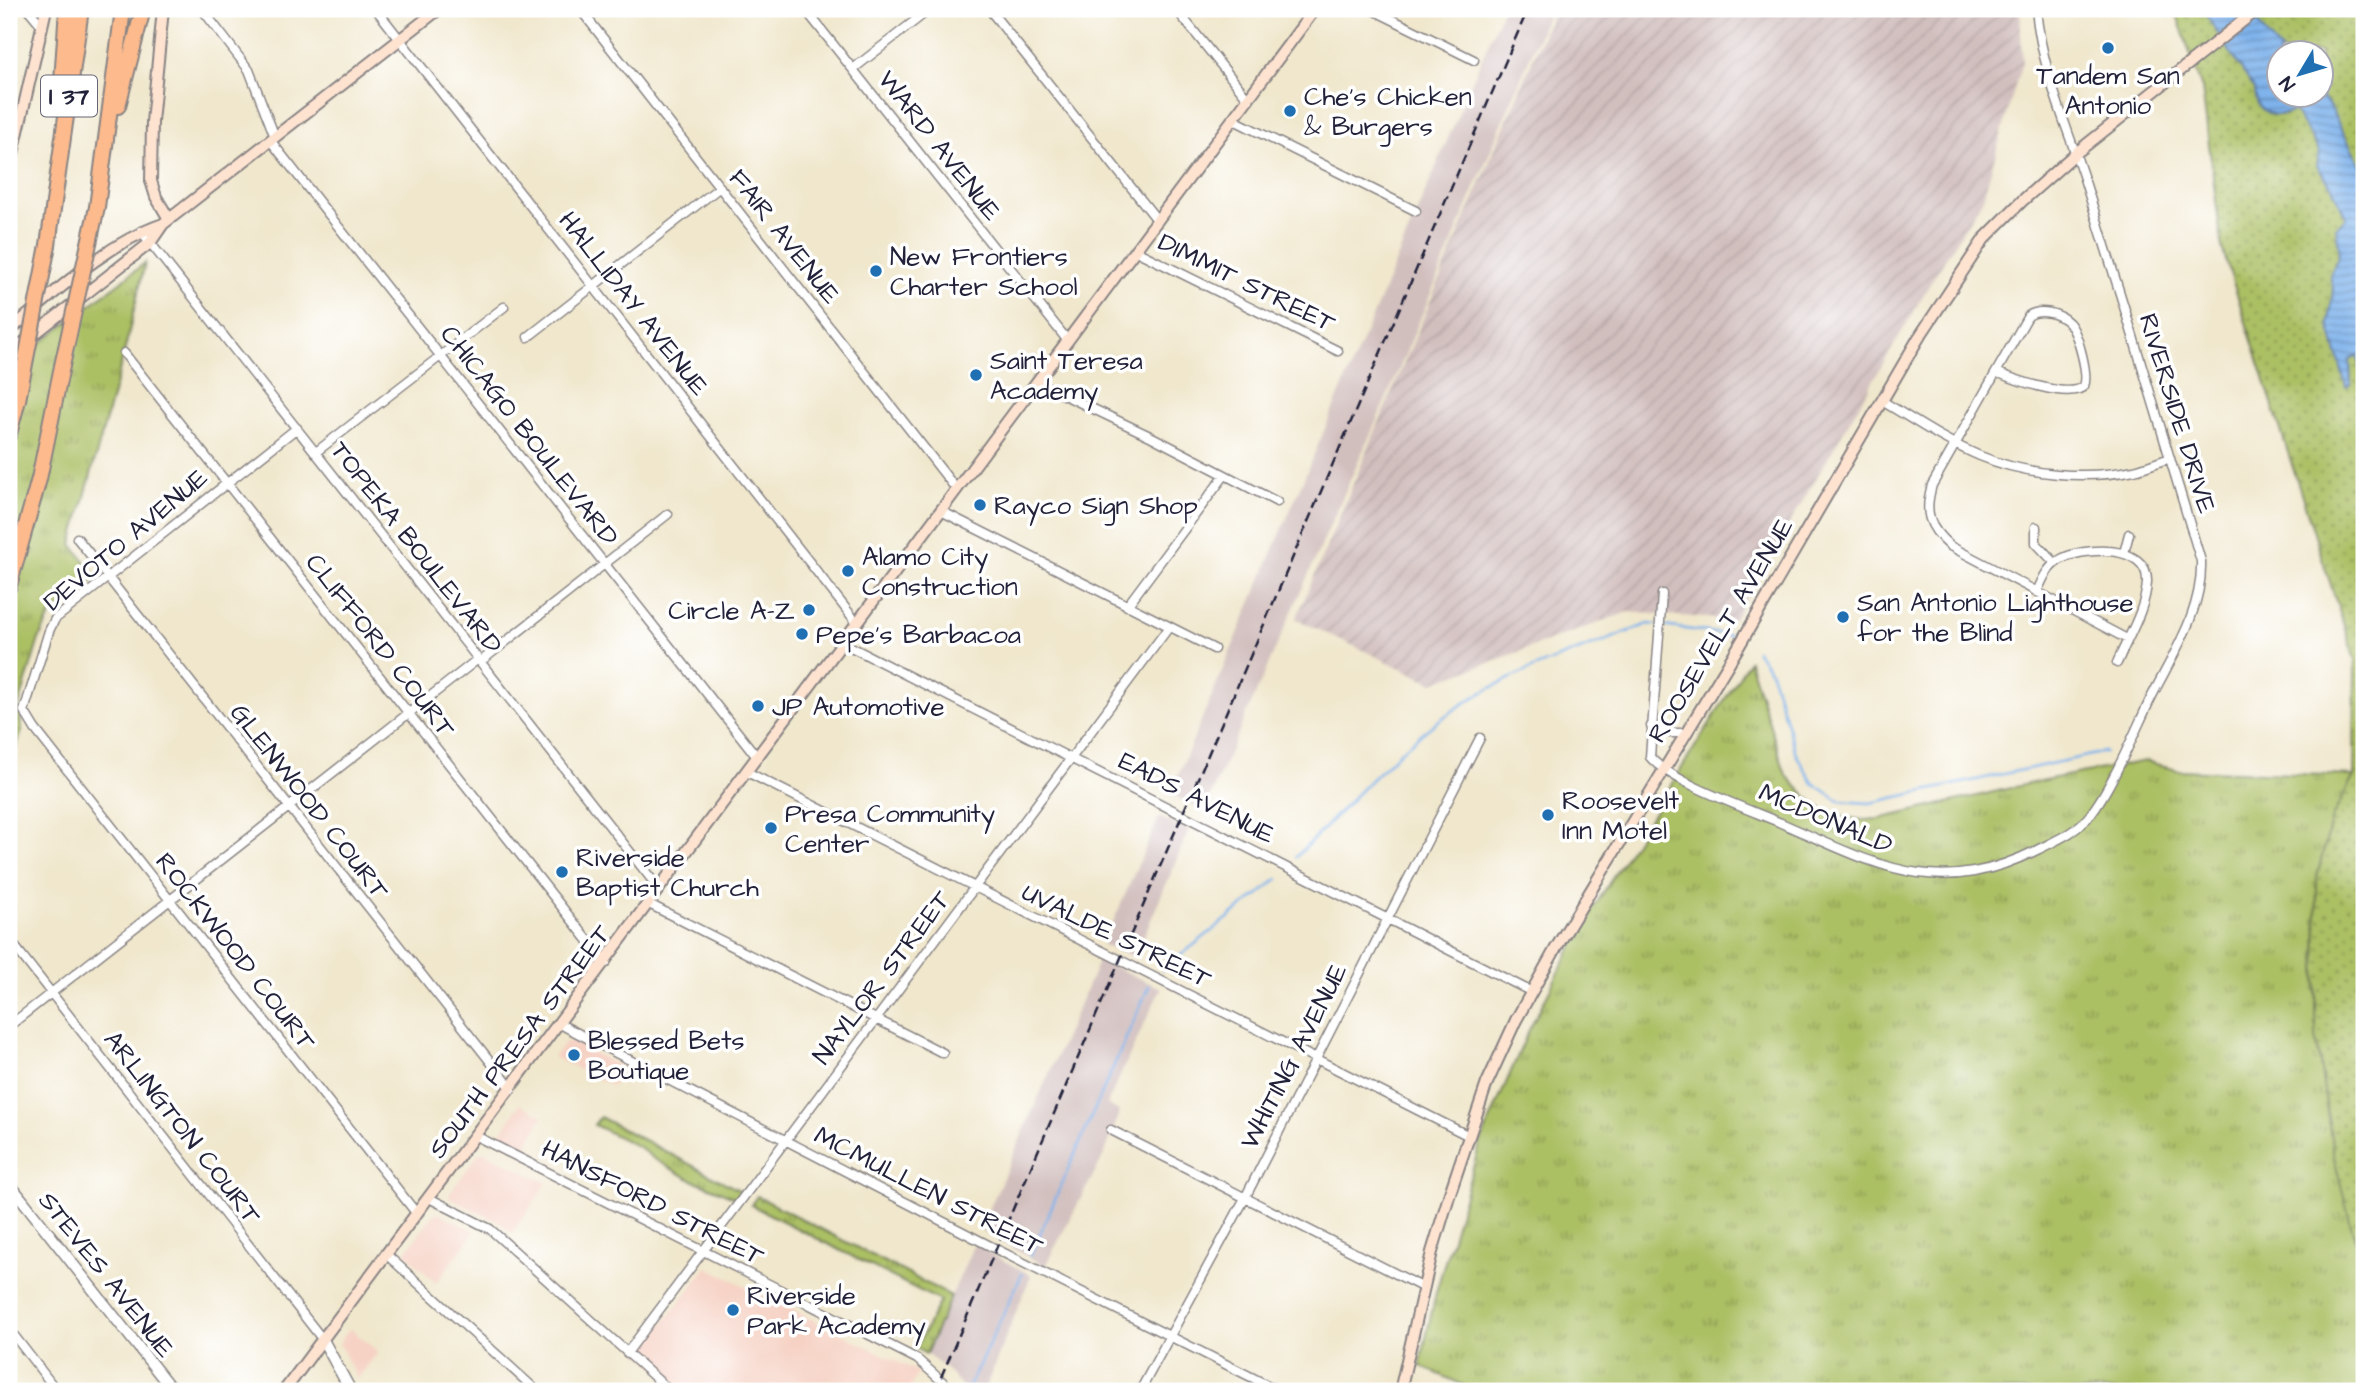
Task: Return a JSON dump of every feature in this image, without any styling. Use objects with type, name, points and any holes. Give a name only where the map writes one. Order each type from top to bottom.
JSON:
[{"type":"highway","points":[[58,183],[67,9]]},
{"type":"highway","name":"I 37","points":[[9,434],[48,245],[81,9]]},
{"type":"highway","name":"I 37","points":[[9,586],[39,479],[97,207],[123,9]]},
{"type":"highway","points":[[102,172],[143,9]]},
{"type":"main road","points":[[9,171],[46,9]]},
{"type":"main road","points":[[163,9],[152,122],[150,181],[166,221]]},
{"type":"main road","points":[[9,330],[98,259],[141,231],[166,221],[439,9]]},
{"type":"main road","name":"SOUTH PRESA STREET","points":[[284,1391],[606,963],[1315,9]]},
{"type":"main road","name":"ROOSEVELT AVENUE","points":[[1400,1391],[1432,1252],[1469,1136],[1503,1049],[1556,948],[1960,273],[1984,239],[2076,153],[2258,9]]},
{"type":"main road","points":[[9,354],[150,243],[166,221]]},
{"type":"street","points":[[28,9],[43,27]]},
{"type":"street","name":"CHICAGO BOULEVARD","points":[[202,9],[249,70],[272,139],[757,757]]},
{"type":"street","name":"HALLIDAY AVENUE","points":[[376,9],[857,623]]},
{"type":"street","name":"FAIR AVENUE","points":[[580,9],[957,490]]},
{"type":"street","name":"WARD AVENUE","points":[[805,9],[1068,341]]},
{"type":"street","points":[[853,69],[930,9]]},
{"type":"street","points":[[989,9],[1158,221]]},
{"type":"street","points":[[1176,9],[1249,100]]},
{"type":"street","points":[[1371,9],[1474,60]]},
{"type":"street","name":"RIVERSIDE DRIVE","points":[[2036,9],[2041,51],[2076,153],[2201,561],[2199,595],[2190,621],[2090,816]]},
{"type":"street","points":[[1234,120],[1416,211]]},
{"type":"street","points":[[528,337],[720,187]]},
{"type":"street","name":"TOPEKA BOULEVARD","points":[[141,231],[660,890]]},
{"type":"street","name":"DIMMIT STREET","points":[[1136,251],[1338,351]]},
{"type":"street","points":[[316,452],[504,307]]},
{"type":"street","points":[[1996,373],[2057,390],[2081,390],[2087,376],[2073,330],[2068,323],[2054,314],[2042,312],[2028,316],[1956,443],[1928,495],[1927,509],[1934,530],[1950,545],[2127,639]]},
{"type":"street","name":"CLIFFORD COURT","points":[[124,353],[606,963]]},
{"type":"street","points":[[1037,382],[1152,437],[1277,502]]},
{"type":"street","points":[[1882,401],[1980,456],[2010,465],[2072,474],[2135,470],[2170,458]]},
{"type":"street","name":"DEVOTO AVENUE","points":[[24,712],[55,619],[297,428]]},
{"type":"street","points":[[1128,606],[1224,476]]},
{"type":"street","points":[[941,511],[1214,649]]},
{"type":"street","points":[[9,1026],[288,806],[668,514]]},
{"type":"street","points":[[2036,527],[2036,543],[2055,563]]},
{"type":"street","points":[[2124,553],[2129,534]]},
{"type":"street","name":"GLENWOOD COURT","points":[[77,538],[512,1089]]},
{"type":"street","points":[[2037,592],[2046,574],[2062,558],[2085,552],[2124,553],[2141,563],[2147,582],[2144,600],[2117,663]]},
{"type":"street","points":[[1662,594],[1650,757],[1664,770]]},
{"type":"street","name":"NAYLOR STREET","points":[[627,1353],[1169,626]]},
{"type":"street","name":"EADS AVENUE","points":[[843,643],[1532,992]]},
{"type":"street","name":"ROCKWOOD COURT","points":[[24,712],[417,1214]]},
{"type":"street","points":[[1651,726],[1671,733],[1686,733]]},
{"type":"street","name":"WHITING AVENUE","points":[[1140,1391],[1245,1198],[1480,737]]},
{"type":"street","name":"MCDONALD","points":[[1664,770],[1885,867],[1934,875],[1951,876],[2017,860],[2077,828],[2090,816]]},
{"type":"street","name":"UVALDE STREET","points":[[747,772],[1469,1136]]},
{"type":"street","points":[[649,904],[943,1053]]},
{"type":"street","name":"ARLINGTON COURT","points":[[9,939],[323,1340]]},
{"type":"street","name":"MCMULLEN STREET","points":[[560,1024],[1279,1391]]},
{"type":"street","points":[[1111,1130],[1424,1288]]},
{"type":"street","name":"HANSFORD STREET","points":[[476,1136],[917,1359],[953,1391]]},
{"type":"street","name":"STEVES AVENUE","points":[[9,1183],[173,1391]]},
{"type":"street","points":[[429,1198],[490,1228],[670,1391]]},
{"type":"street","points":[[387,1255],[537,1391]]},
{"type":"street","points":[[9,1329],[57,1391]]},
{"type":"street","points":[[323,1340],[351,1391]]},
{"type":"shaded area","points":[[1503,9],[1550,9],[1395,379],[1204,810],[1170,794]]},
{"type":"shaded area","points":[[1554,9],[2020,9],[2022,62],[1983,198],[1733,620],[1628,612],[1433,683],[1296,619]]},
{"type":"shaded area","points":[[1159,817],[1189,830],[1135,957],[1103,945]]},
{"type":"shaded area","points":[[1099,960],[1161,988],[1107,1104],[1120,1112],[1104,1155],[1045,1266],[980,1230]]},
{"type":"shaded area","points":[[570,1041],[625,1069],[612,1086],[553,1057],[564,1043]]},
{"type":"shaded area","points":[[520,1104],[543,1116],[524,1150],[501,1139],[500,1134]]},
{"type":"shaded area","points":[[484,1152],[547,1183],[512,1233],[501,1223],[449,1198],[479,1153]]},
{"type":"shaded area","points":[[434,1214],[475,1231],[436,1283],[405,1253]]},
{"type":"shaded area","points":[[975,1242],[1031,1275],[984,1391],[966,1391],[945,1368],[926,1354]]},
{"type":"shaded area","name":"Riverside Park Academy","points":[[707,1267],[918,1372],[909,1391],[681,1391],[640,1353]]},
{"type":"shaded area","points":[[350,1328],[378,1352],[357,1379],[339,1343]]},
{"type":"green space","points":[[2175,9],[2362,9],[2364,1258],[2353,1232],[2334,1158],[2316,1036],[2317,877],[2332,818],[2354,776],[2355,660],[2222,248],[2202,89]]},
{"type":"green space","points":[[145,263],[124,353],[72,544],[97,577],[50,616],[39,639],[19,705],[22,731],[9,765],[9,367]]},
{"type":"green space","points":[[1749,661],[1786,775],[1824,810],[1842,817],[1879,819],[2049,779],[2146,761],[2177,770],[2354,776],[2332,818],[2317,877],[2316,1036],[2334,1158],[2353,1232],[2364,1258],[2364,1391],[1477,1391],[1420,1366],[1436,1292],[1480,1144],[1527,1034],[1586,920]]},
{"type":"green space","points":[[600,1117],[741,1191],[736,1198],[688,1178],[654,1159],[639,1147],[594,1125]]},
{"type":"green space","points":[[757,1196],[951,1296],[926,1354],[916,1348],[940,1301],[751,1205]]},
{"type":"water","points":[[2202,9],[2249,9],[2269,38],[2264,38],[2264,108],[2330,108],[2364,171],[2364,382],[2358,355],[2350,359],[2351,384],[2346,387],[2329,324],[2333,288],[2330,275],[2339,248],[2336,228],[2346,217],[2332,187],[2317,166],[2319,150],[2294,111],[2280,115],[2267,113],[2259,104],[2255,90]]},
{"type":"waterway","points":[[1296,857],[1407,746],[1471,699],[1545,663],[1648,624],[1656,625]]},
{"type":"waterway","points":[[1663,626],[1730,635]]},
{"type":"waterway","points":[[1756,650],[1771,672],[1796,754],[1813,783],[1840,801],[1870,803],[2105,752]]},
{"type":"waterway","points":[[1162,970],[1278,879]]},
{"type":"waterway","points":[[1030,1256],[1149,986]]},
{"type":"waterway","points":[[967,1391],[1022,1274]]},
{"type":"railway","points":[[935,1391],[1528,9]]},
{"type":"place","name":"Tandem San Antonio","points":[[2108,48]]},
{"type":"place","name":"Che's Chicken & Burgers","points":[[1290,111]]},
{"type":"place","name":"New Frontiers Charter School","points":[[876,271]]},
{"type":"place","name":"Saint Teresa Academy","points":[[976,375]]},
{"type":"place","name":"Rayco Sign Shop","points":[[980,505]]},
{"type":"place","name":"Alamo City Construction","points":[[848,571]]},
{"type":"place","name":"Circle A-Z","points":[[809,610]]},
{"type":"place","name":"San Antonio Lighthouse for the Blind","points":[[1843,617]]},
{"type":"place","name":"Pepe's Barbacoa","points":[[802,634]]},
{"type":"place","name":"JP Automotive","points":[[758,706]]},
{"type":"place","name":"Roosevelt Inn Motel","points":[[1548,815]]},
{"type":"place","name":"Presa Community Center","points":[[771,828]]},
{"type":"place","name":"Riverside Baptist Church","points":[[562,872]]},
{"type":"place","name":"Blessed Bets Boutique","points":[[574,1055]]},
{"type":"place","name":"Riverside Park Academy","points":[[733,1310]]}]
